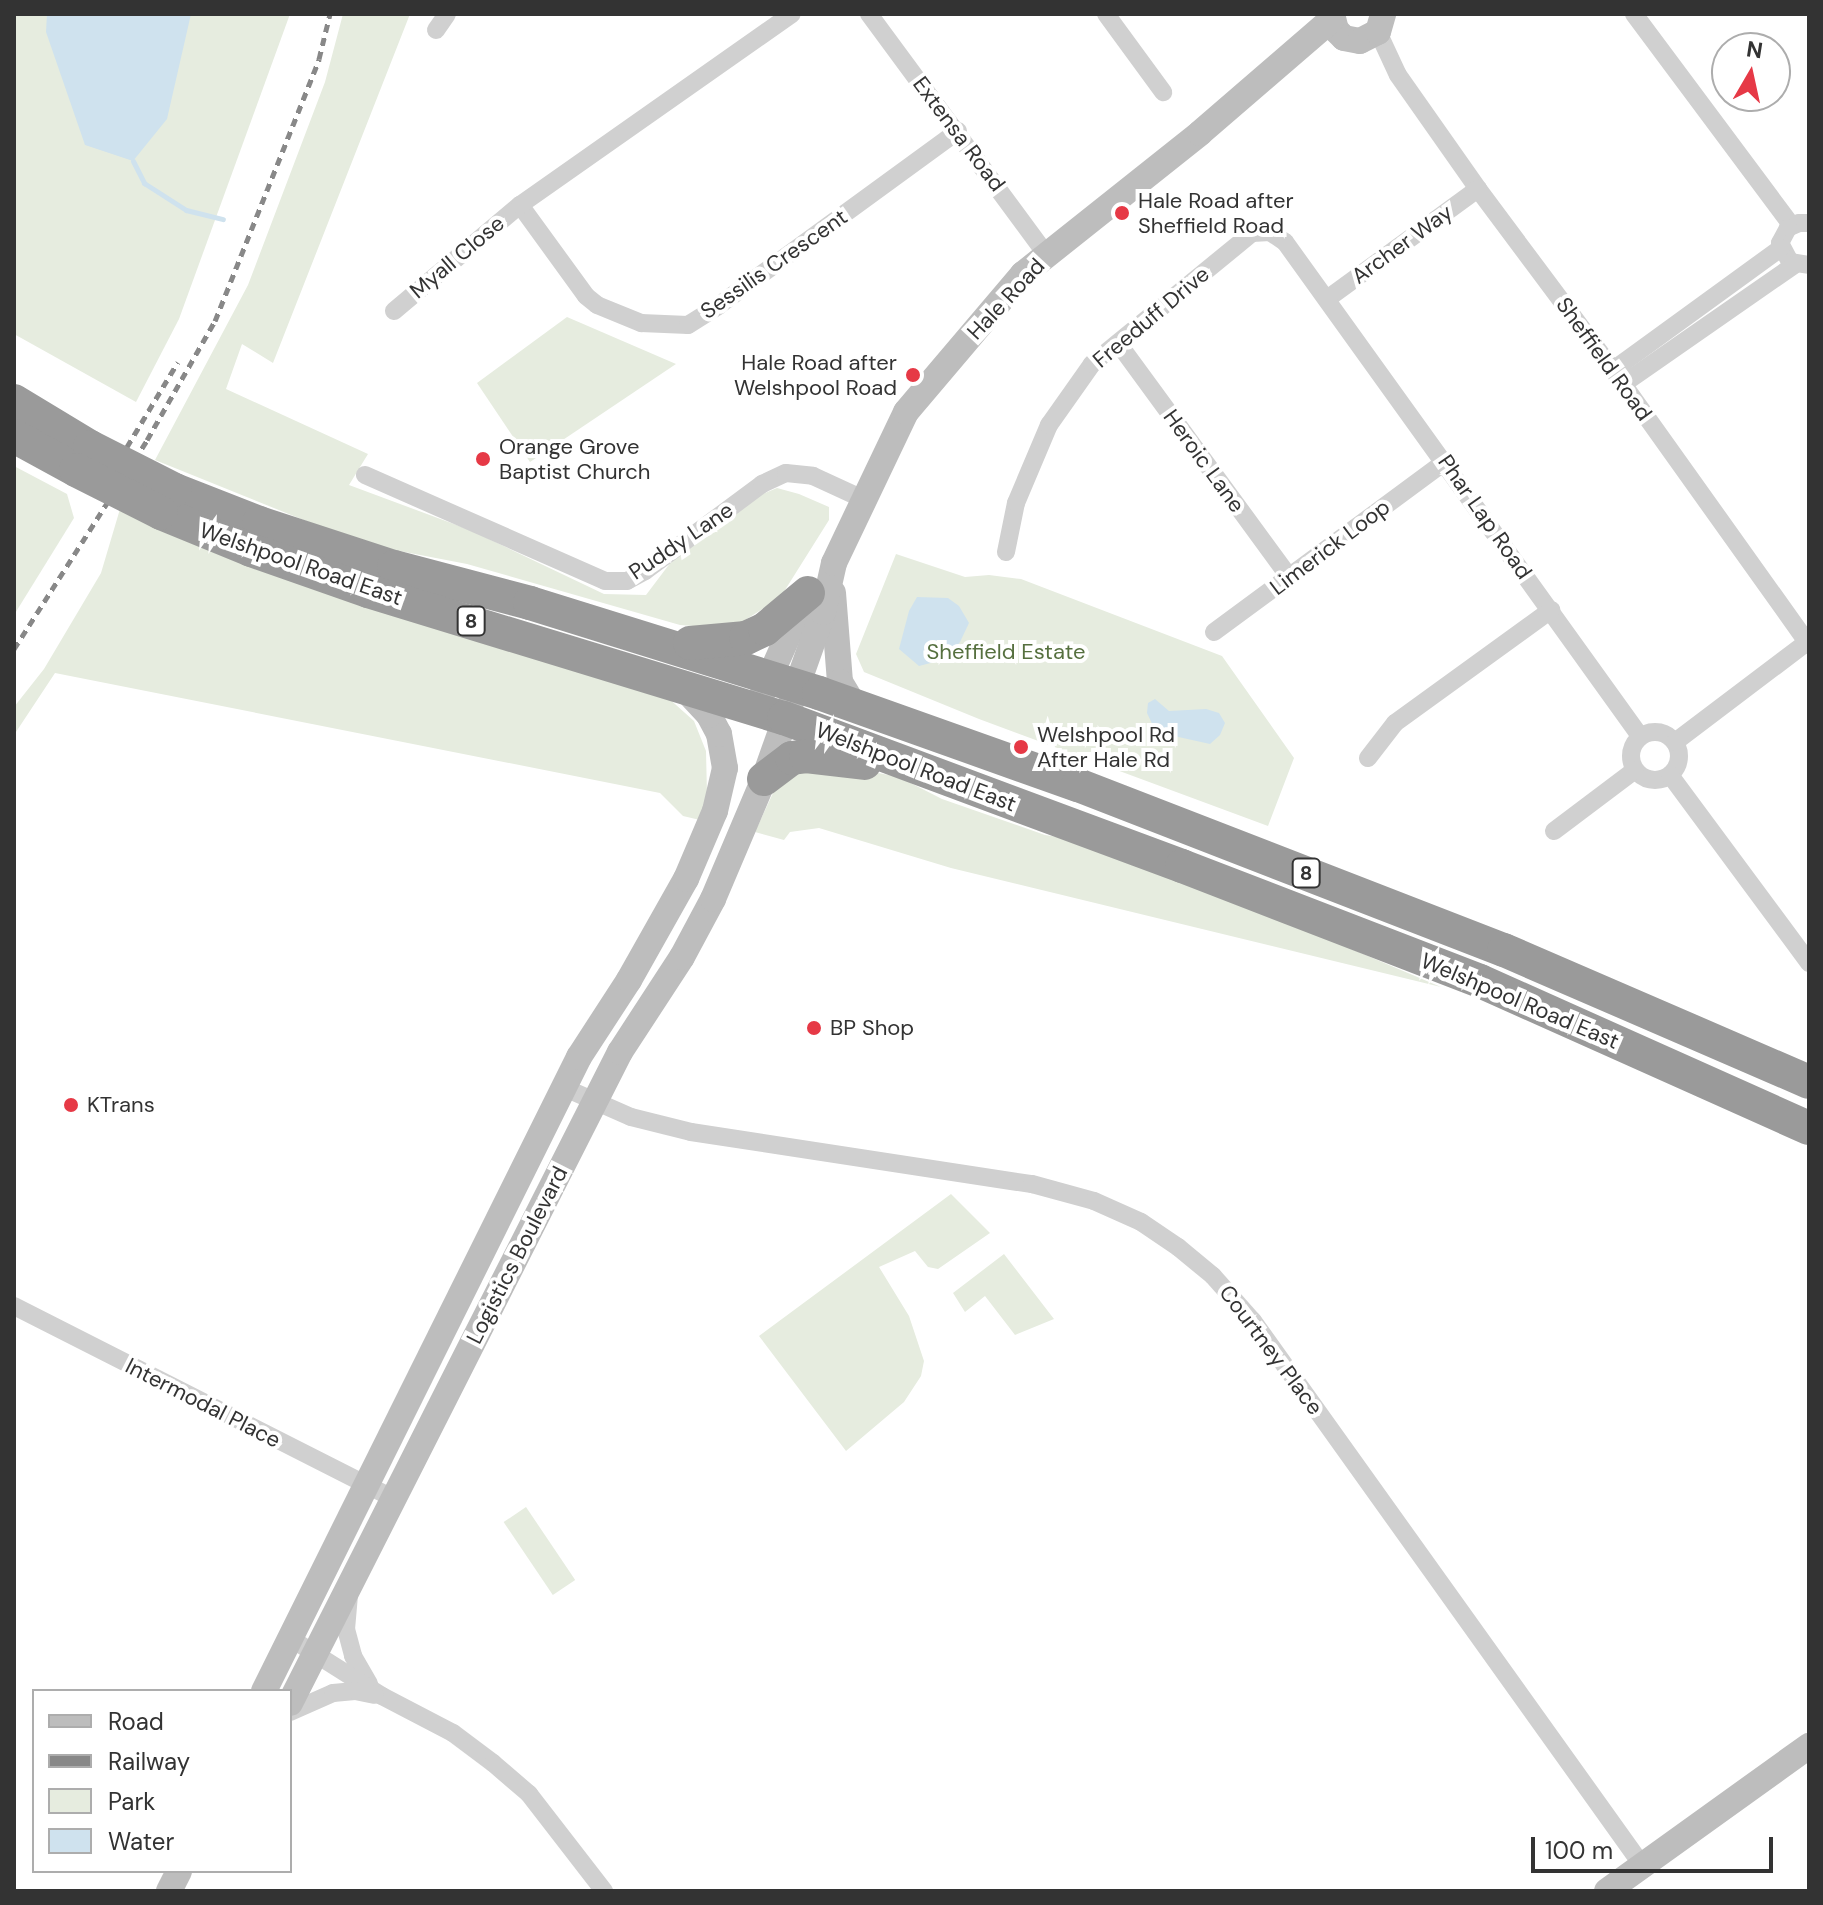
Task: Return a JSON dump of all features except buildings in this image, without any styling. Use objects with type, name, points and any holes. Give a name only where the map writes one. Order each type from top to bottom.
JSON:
[{"type":"highway","name":"Welshpool Road East","points":[[14,401],[83,459]]},
{"type":"highway","name":"Welshpool Road East","points":[[14,436],[83,459],[168,502],[251,550],[368,591],[678,683],[853,704],[1167,818],[1504,950],[1809,1082]]},
{"type":"highway","name":"Welshpool Road East","points":[[168,502],[259,523],[394,567],[530,603],[662,643],[776,697],[1085,830],[1480,981],[1809,1128]]},
{"type":"highway","points":[[662,643],[746,638],[765,629],[824,578]]},
{"type":"highway","name":"8","points":[[764,779],[792,758],[853,761],[876,765],[1043,830],[1085,830]]},
{"type":"street","points":[[436,30],[447,14]]},
{"type":"street","points":[[520,205],[792,14]]},
{"type":"street","name":"Extensa Road","points":[[869,14],[1047,255]]},
{"type":"street","points":[[1106,14],[1163,92]]},
{"type":"street","points":[[1634,14],[1800,224],[1783,235],[1781,248],[1786,260],[1801,265]]},
{"type":"street","name":"Hale Road","points":[[764,779],[776,697],[824,578],[906,412],[1023,274],[1285,62],[1363,24]]},
{"type":"street","name":"Sheffield Road","points":[[1363,24],[1478,189],[1618,377],[1808,643]]},
{"type":"street","name":"Sessilis Crescent","points":[[520,205],[586,296],[597,305],[641,323],[688,325],[958,131]]},
{"type":"street","name":"Archer Way","points":[[1327,299],[1478,189]]},
{"type":"street","name":"Myall Close","points":[[394,311],[520,205]]},
{"type":"street","name":"Freeduff Drive","points":[[1006,552],[1016,503],[1049,425],[1092,364],[1252,233],[1270,232],[1285,242],[1327,299]]},
{"type":"street","points":[[1618,377],[1746,286],[1781,248]]},
{"type":"street","points":[[1746,286],[1801,265]]},
{"type":"street","name":"Phar Lap Road","points":[[1327,299],[1446,461],[1640,736]]},
{"type":"street","name":"Heroic Lane","points":[[1118,343],[1290,578]]},
{"type":"street","name":"Limerick Loop","points":[[1214,632],[1446,461]]},
{"type":"street","name":"Puddy Lane","points":[[365,475],[605,581],[627,581],[645,571],[762,484],[786,473],[813,476],[863,499]]},
{"type":"street","points":[[824,578],[837,618],[840,682],[853,704]]},
{"type":"street","points":[[1368,758],[1395,723],[1551,610]]},
{"type":"street","points":[[1675,742],[1808,643]]},
{"type":"street","name":"Logistics Boulevard","points":[[265,1689],[586,1045],[629,980],[686,879],[715,811],[725,768],[719,734],[696,699],[678,683]]},
{"type":"street","points":[[1659,732],[1675,742],[1679,759],[1670,775],[1652,780],[1635,770],[1630,756],[1640,736],[1659,732]]},
{"type":"street","points":[[1554,831],[1635,770]]},
{"type":"street","points":[[1670,775],[1809,963]]},
{"type":"street","name":"Logistics Boulevard","points":[[292,1699],[620,1052],[703,918],[764,779]]},
{"type":"street","name":"Courtney Place","points":[[565,1088],[631,1117],[691,1132],[1032,1184],[1094,1201],[1141,1222],[1178,1247],[1213,1276],[1253,1321],[1642,1865]]},
{"type":"street","name":"Intermodal Place","points":[[14,1306],[393,1498]]},
{"type":"street","points":[[357,1570],[348,1599],[346,1629],[353,1656],[367,1681],[382,1696]]},
{"type":"street","points":[[290,1638],[382,1696],[453,1733],[529,1794],[604,1891]]},
{"type":"street","points":[[292,1711],[333,1693],[355,1691],[382,1696]]},
{"type":"street","points":[[1607,1891],[1809,1746]]},
{"type":"street","points":[[169,1891],[178,1873]]},
{"type":"green space","points":[[14,14],[290,14],[179,319],[136,402],[14,334]]},
{"type":"green space","points":[[343,14],[410,14],[273,363],[242,344],[226,389],[368,454],[349,485],[470,530],[604,594],[646,595],[674,558],[758,496],[777,488],[799,494],[829,507],[829,520],[780,598],[731,629],[680,625],[467,564],[363,544],[155,460],[248,285],[325,82]]},
{"type":"green space","points":[[567,317],[676,364],[530,462],[477,383]]},
{"type":"green space","points":[[14,466],[67,494],[74,518],[14,615]]},
{"type":"green space","points":[[120,509],[666,696],[694,721],[706,751],[707,794],[700,820],[683,816],[660,793],[55,673],[14,735],[14,707],[44,669],[101,573]]},
{"type":"green space","name":"Sheffield Estate","points":[[896,554],[965,577],[989,575],[1021,579],[1222,656],[1294,758],[1268,826],[979,719],[864,672],[856,654]]},
{"type":"green space","points":[[832,764],[899,777],[942,799],[1045,835],[1104,844],[1441,987],[951,868],[819,828],[790,832],[784,840],[755,832],[779,780]]},
{"type":"green space","points":[[951,1194],[990,1233],[938,1269],[928,1267],[915,1251],[879,1267],[909,1316],[924,1361],[921,1376],[904,1402],[846,1451],[759,1336]]},
{"type":"green space","points":[[1004,1254],[1054,1319],[1015,1335],[985,1296],[965,1312],[953,1293]]},
{"type":"green space","points":[[526,1507],[575,1580],[553,1595],[504,1522]]},
{"type":"water","points":[[47,14],[191,14],[167,119],[133,161],[85,145],[46,32]]},
{"type":"water","points":[[917,597],[948,598],[959,606],[969,623],[960,642],[946,659],[919,666],[899,649],[909,611]]},
{"type":"water","points":[[1155,699],[1169,711],[1206,709],[1219,713],[1225,723],[1220,735],[1210,744],[1156,732],[1147,713],[1148,703]]},
{"type":"waterway","points":[[133,161],[144,183],[186,210],[223,219]]},
{"type":"railway","points":[[14,649],[147,440],[215,321],[319,59],[330,14]]},
{"type":"railway","points":[[98,495],[178,362]]},
{"type":"place","name":"Hale Road after Sheffield Road","points":[[1122,213]]},
{"type":"place","name":"Hale Road after Welshpool Road","points":[[913,375]]},
{"type":"place","name":"Orange Grove Baptist Church","points":[[483,459]]},
{"type":"place","name":"Welshpool Rd After Hale Rd","points":[[1021,747]]},
{"type":"place","name":"BP Shop","points":[[814,1028]]},
{"type":"place","name":"KTrans","points":[[71,1105]]}]
